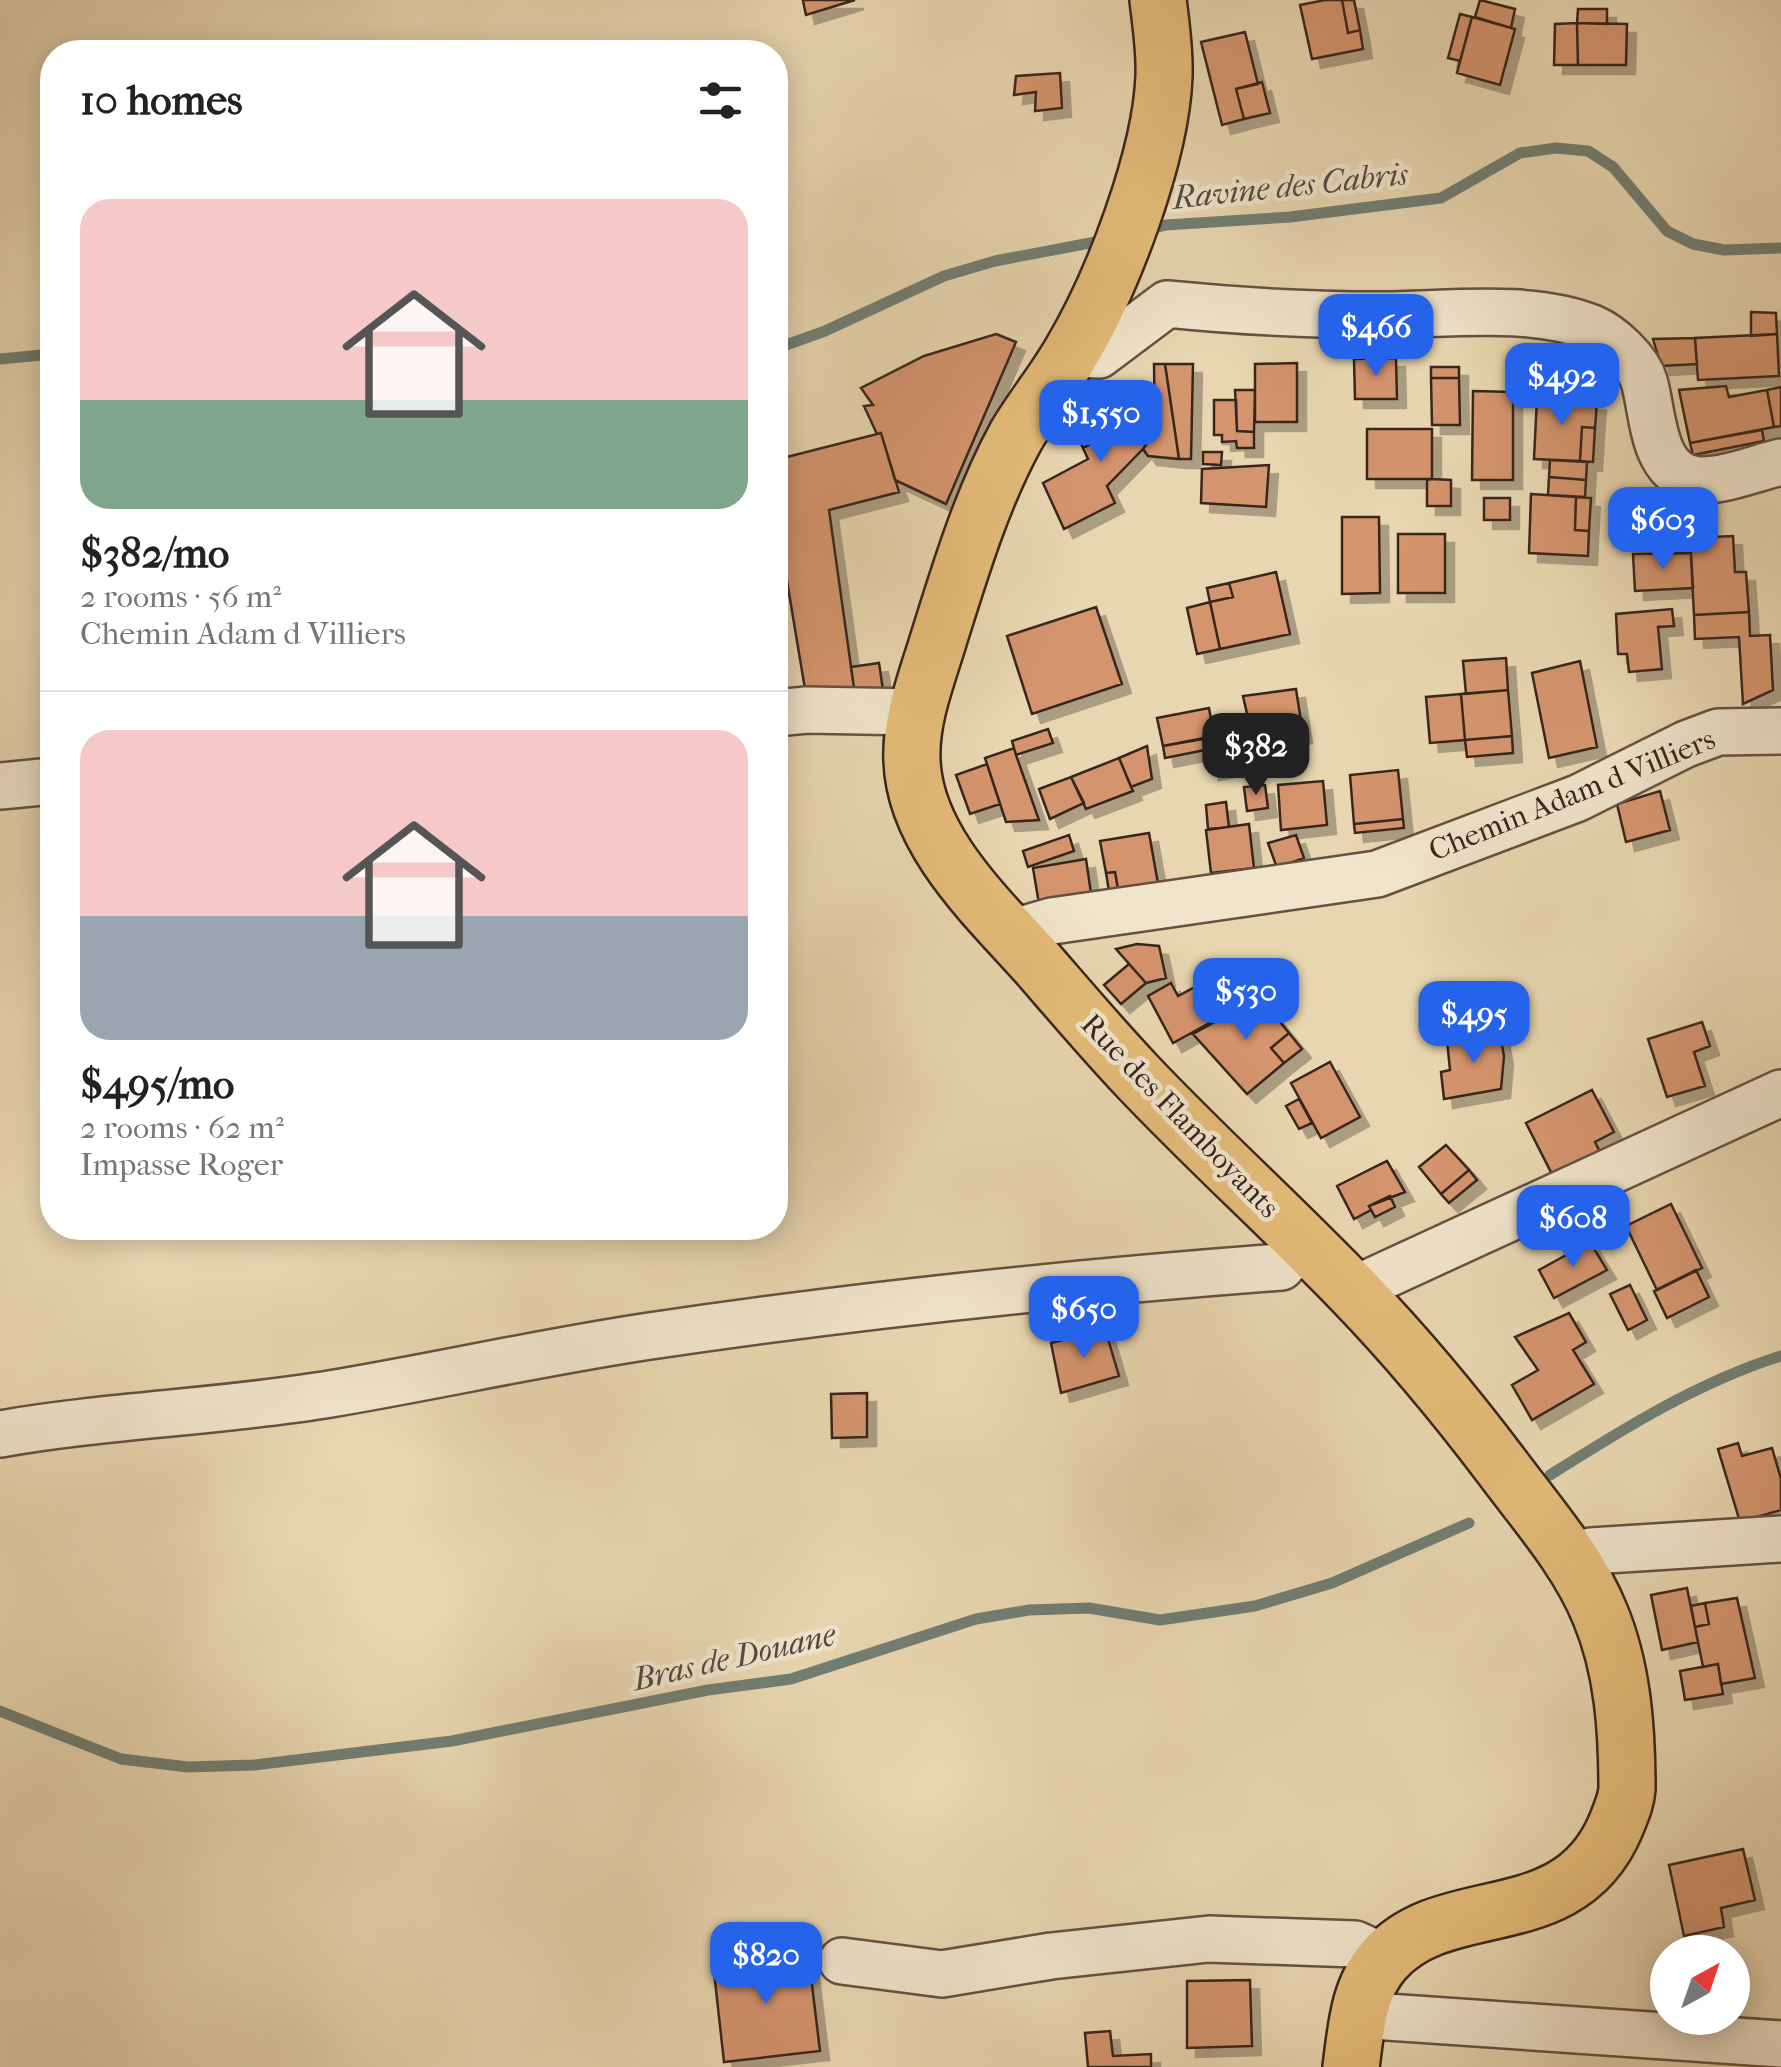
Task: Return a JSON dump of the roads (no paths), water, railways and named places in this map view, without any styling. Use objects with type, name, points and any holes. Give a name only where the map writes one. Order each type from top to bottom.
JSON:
[{"type":"main road","name":"Rue des Flamboyants","points":[[1158,0],[1164,74],[1157,134],[1115,263],[1081,335],[1018,433],[994,481],[916,712],[912,760],[917,795],[934,835],[959,872],[1138,1077],[1418,1360],[1572,1561],[1599,1610],[1619,1668],[1627,1798],[1605,1850],[1573,1882],[1515,1908],[1442,1925],[1410,1937],[1385,1958],[1369,1982],[1355,2041]]},
{"type":"street","points":[[1081,335],[1099,355],[1167,304],[1279,315],[1517,314],[1559,318],[1595,329],[1621,348],[1644,378],[1655,437],[1663,456],[1678,473],[1698,480],[1781,462]]},
{"type":"street","points":[[788,712],[916,712]]},
{"type":"street","name":"Chemin Adam d Villiers","points":[[1010,933],[1052,921],[1377,874],[1578,798],[1718,732],[1781,731]]},
{"type":"street","points":[[0,786],[40,782]]},
{"type":"street","points":[[1352,1290],[1781,1093]]},
{"type":"street","points":[[0,1434],[72,1422],[326,1394],[647,1337],[894,1304],[1076,1282],[1281,1266],[1302,1243]]},
{"type":"street","points":[[1572,1561],[1591,1550],[1781,1539]]},
{"type":"street","points":[[842,1962],[942,1974],[1051,1956],[1210,1939],[1354,1944],[1385,1958]]},
{"type":"street","points":[[1355,2041],[1781,2044]]},
{"type":"waterway","name":"Ravine des Cabris","points":[[1143,231],[1166,225],[1290,217],[1441,198],[1520,153],[1556,148],[1588,151],[1613,167],[1667,231],[1693,244],[1724,250],[1781,248]]},
{"type":"waterway","name":"Ravine des Cabris","points":[[788,344],[944,276],[995,261],[1106,240]]},
{"type":"waterway","name":"Ravine des Cabris","points":[[0,359],[40,355]]},
{"type":"waterway","name":"Bras de Douane","points":[[1550,1475],[1691,1393],[1781,1356]]},
{"type":"waterway","name":"Bras de Douane","points":[[0,1711],[121,1759],[188,1767],[254,1765],[452,1741],[708,1690],[791,1679],[976,1619],[1029,1610],[1089,1608],[1160,1620],[1255,1606],[1332,1583],[1469,1523]]}]
